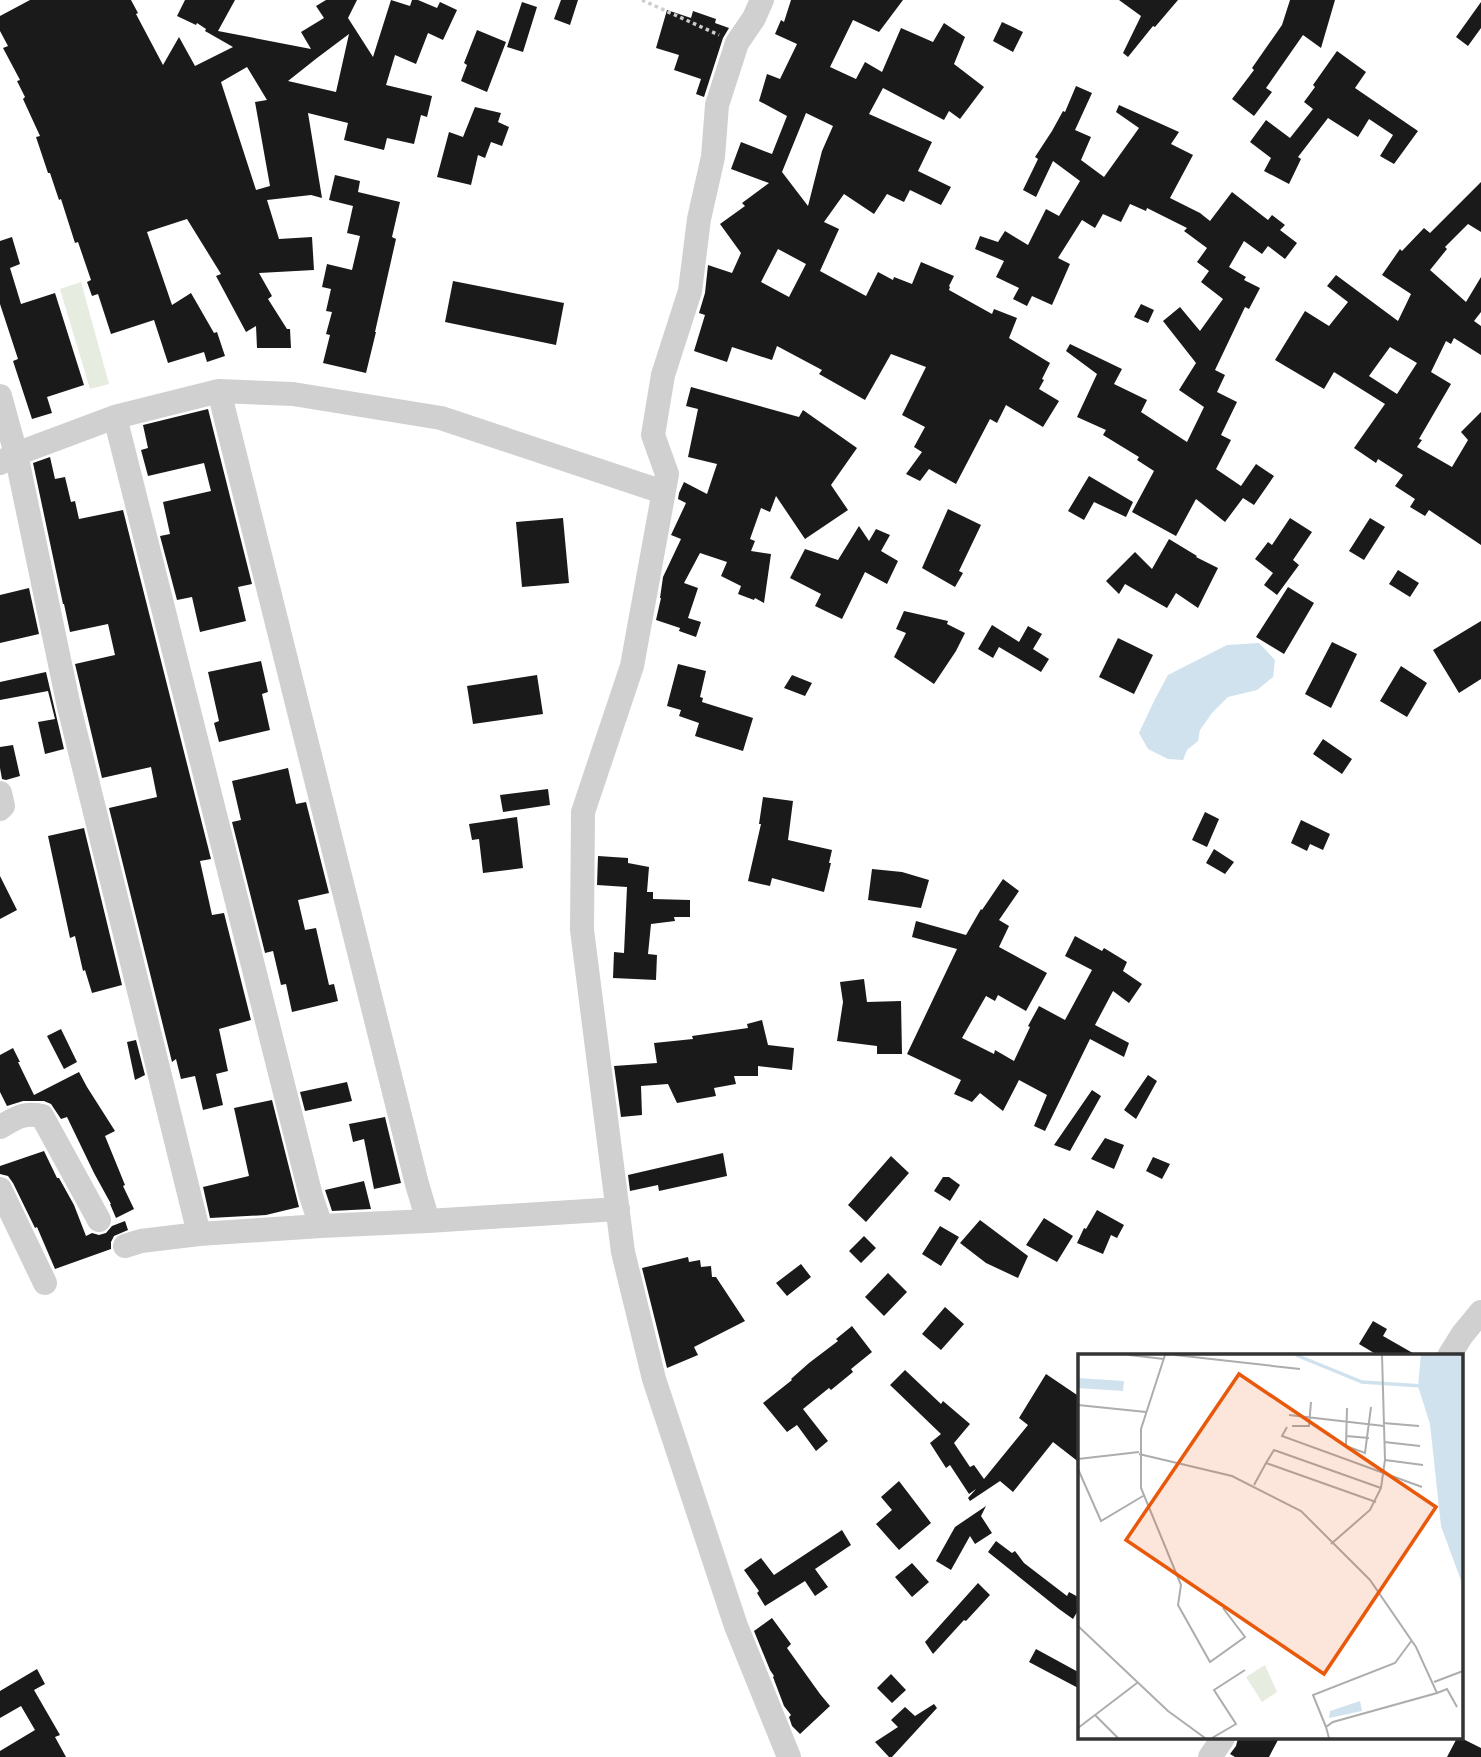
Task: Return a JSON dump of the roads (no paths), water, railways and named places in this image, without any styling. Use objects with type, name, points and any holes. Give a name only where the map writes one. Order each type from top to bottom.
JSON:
[{"type":"street","points":[[762,0],[754,18],[737,43],[717,105],[713,157],[699,219],[690,291],[663,375],[653,435],[667,474],[632,666],[583,812],[582,930],[623,1252],[654,1379],[736,1626],[789,1757]]},
{"type":"street","points":[[8,459],[115,417],[219,391],[293,394],[441,418],[663,492]]},
{"type":"street","points":[[219,391],[428,1222]]},
{"type":"street","points":[[0,396],[8,459],[199,1234]]},
{"type":"street","points":[[115,417],[321,1226]]},
{"type":"street","points":[[0,793],[3,806],[0,809]]},
{"type":"street","points":[[0,1127],[20,1115],[42,1116],[99,1220]]},
{"type":"street","points":[[0,1189],[45,1283]]},
{"type":"street","points":[[125,1246],[141,1241],[199,1234],[618,1209]]},
{"type":"street","points":[[1450,1354],[1481,1312]]},
{"type":"street","points":[[1210,1757],[1222,1740]]},
{"type":"water","points":[[1259,643],[1275,660],[1273,677],[1257,690],[1228,697],[1212,713],[1200,730],[1198,741],[1187,750],[1183,760],[1168,759],[1148,749],[1139,733],[1168,675],[1227,645]]}]
